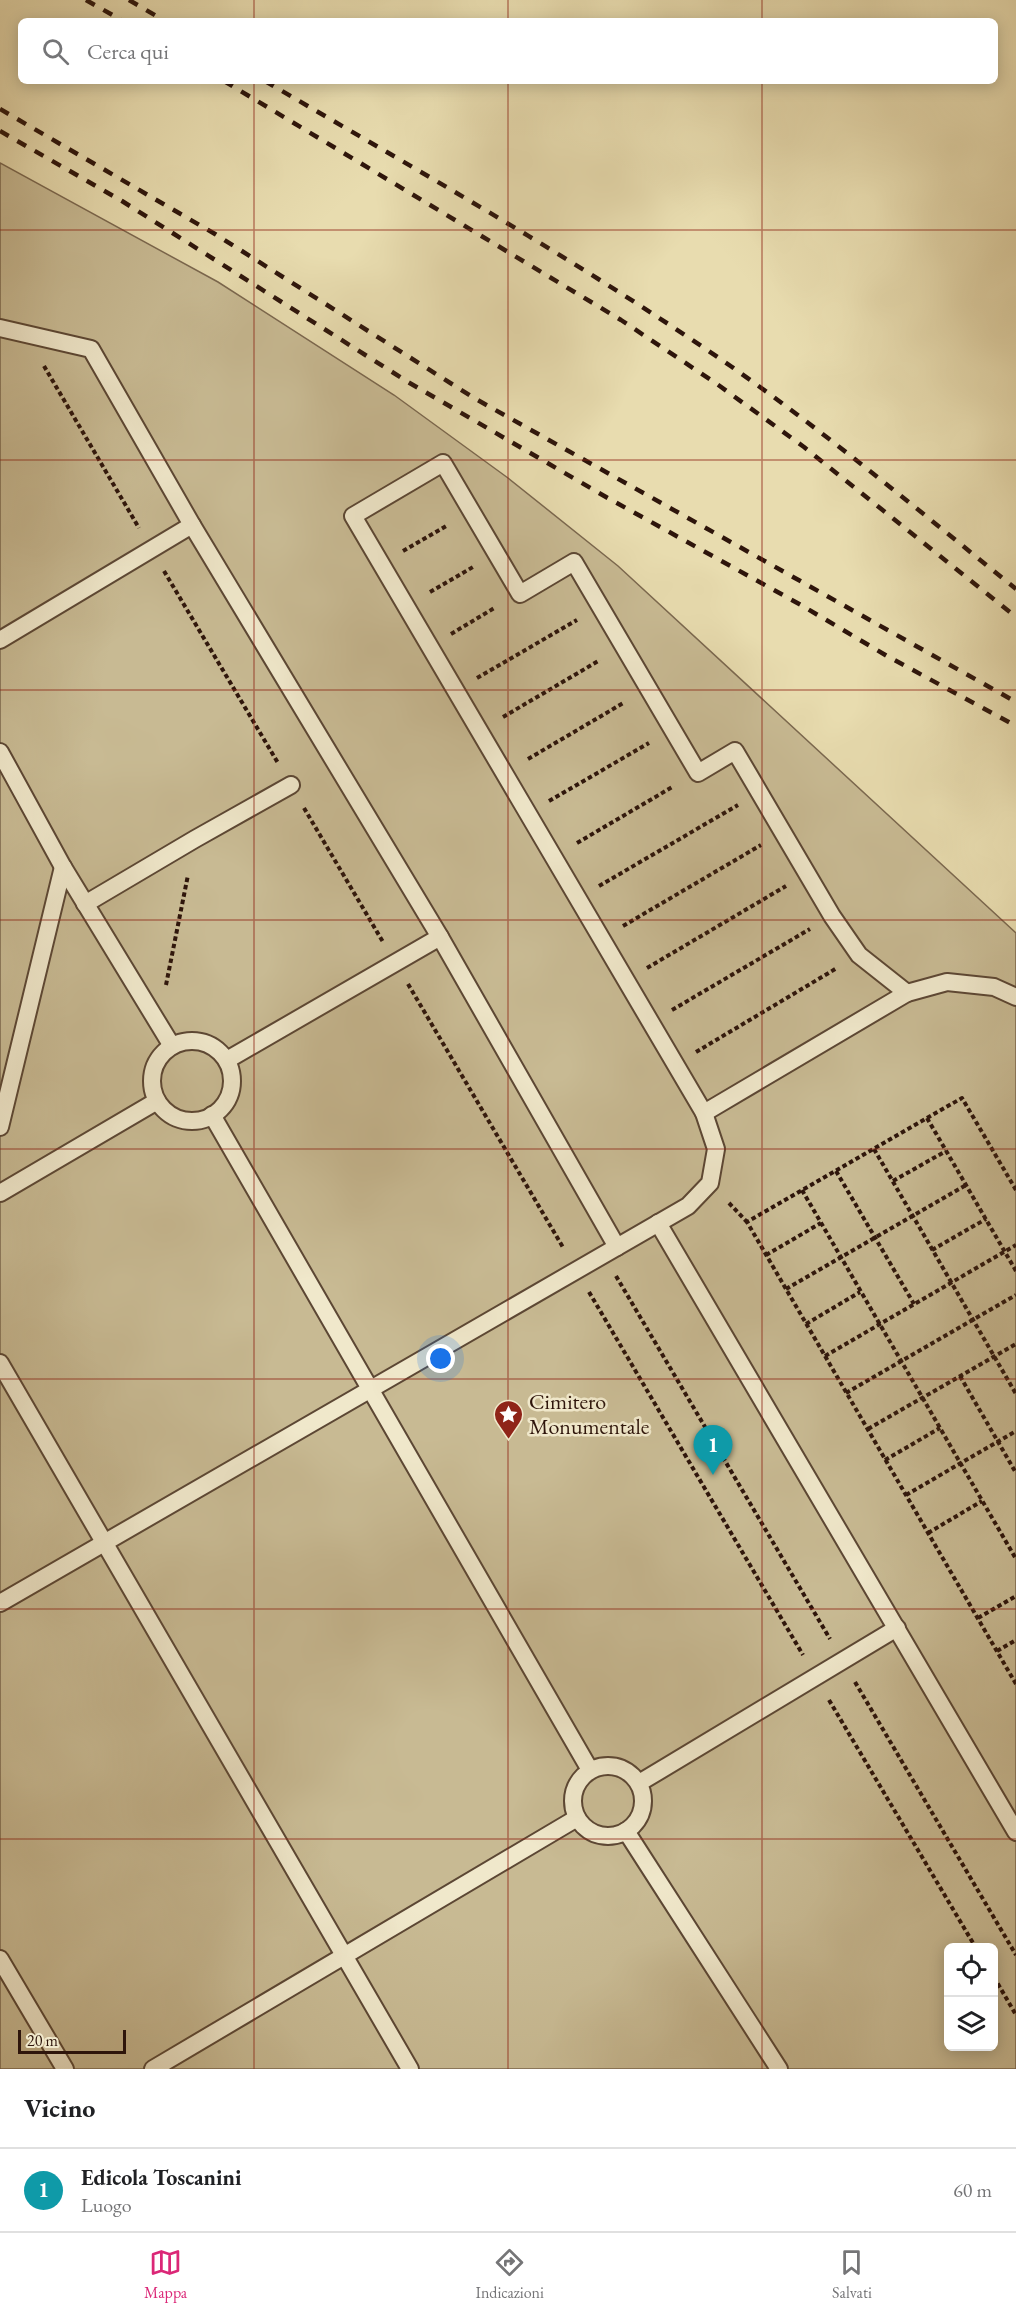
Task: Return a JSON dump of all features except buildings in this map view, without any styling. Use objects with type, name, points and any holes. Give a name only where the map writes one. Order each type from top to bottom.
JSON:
[{"type":"lane","points":[[0,328],[92,349],[192,525],[440,937],[610,1251]]},
{"type":"lane","points":[[0,1603],[688,1206],[710,1183],[716,1149],[704,1113],[353,516],[443,463],[520,594],[574,562],[698,773],[735,751],[832,916],[859,955],[907,993]]},
{"type":"lane","points":[[0,640],[192,525]]},
{"type":"lane","points":[[1,757],[63,867],[172,1046]]},
{"type":"lane","points":[[85,904],[291,785]]},
{"type":"lane","points":[[0,1127],[63,867]]},
{"type":"lane","points":[[227,1060],[440,937]]},
{"type":"lane","points":[[704,1113],[907,993],[947,982],[994,987],[1016,997]]},
{"type":"lane","points":[[196,1040],[219,1050],[227,1060],[232,1072],[229,1097],[212,1115],[200,1120],[188,1121],[165,1111],[157,1101],[152,1076],[155,1064],[162,1053],[172,1046],[184,1041],[196,1040]]},
{"type":"lane","points":[[0,1193],[157,1101]]},
{"type":"lane","points":[[212,1115],[590,1770]]},
{"type":"lane","points":[[658,1223],[1016,1832]]},
{"type":"lane","points":[[0,1363],[410,2069]]},
{"type":"lane","points":[[639,1783],[897,1628]]},
{"type":"lane","points":[[612,1765],[632,1774],[639,1783],[644,1804],[635,1824],[626,1831],[615,1836],[604,1836],[593,1833],[577,1818],[573,1808],[573,1797],[582,1776],[590,1770],[612,1765]]},
{"type":"lane","points":[[153,2069],[577,1818]]},
{"type":"lane","points":[[626,1831],[779,2069]]},
{"type":"lane","points":[[0,1959],[65,2069]]},
{"type":"path","points":[[25,334],[974,1943]]},
{"type":"path","points":[[381,564],[471,511]]},
{"type":"path","points":[[406,606],[496,554]]},
{"type":"path","points":[[430,646],[520,594]]},
{"type":"path","points":[[456,690],[600,606]]},
{"type":"path","points":[[479,730],[623,646]]},
{"type":"path","points":[[504,773],[648,688]]},
{"type":"path","points":[[528,813],[672,729]]},
{"type":"path","points":[[553,857],[698,773]]},
{"type":"path","points":[[578,898],[759,792]]},
{"type":"path","points":[[602,939],[783,832]]},
{"type":"path","points":[[159,1024],[195,839]]},
{"type":"path","points":[[626,980],[807,874]]},
{"type":"path","points":[[651,1022],[832,916]]},
{"type":"path","points":[[675,1064],[859,955]]},
{"type":"path","points":[[1016,1190],[962,1098],[747,1222],[1016,1684]]},
{"type":"path","points":[[927,1118],[1016,1271]]},
{"type":"path","points":[[874,1149],[1016,1394]]},
{"type":"path","points":[[892,1181],[946,1150]]},
{"type":"path","points":[[836,1171],[914,1304]]},
{"type":"path","points":[[786,1289],[966,1185]]},
{"type":"path","points":[[802,1190],[1016,1559]]},
{"type":"path","points":[[932,1250],[986,1219]]},
{"type":"path","points":[[766,1254],[821,1223]]},
{"type":"path","points":[[825,1356],[1016,1245]]},
{"type":"path","points":[[610,1251],[842,1661],[1016,1955]]},
{"type":"path","points":[[806,1324],[860,1292]]},
{"type":"path","points":[[846,1393],[1016,1295]]},
{"type":"path","points":[[868,1429],[1016,1344]]},
{"type":"path","points":[[960,1376],[1016,1473]]},
{"type":"path","points":[[885,1460],[940,1428]]},
{"type":"path","points":[[906,1495],[1016,1431]]},
{"type":"path","points":[[928,1533],[982,1501]]},
{"type":"path","points":[[978,1618],[1016,1596]]},
{"type":"path","points":[[997,1651],[1016,1640]]},
{"type":"path","points":[[998,1985],[1016,2015]]},
{"type":"shaded area","name":"Cimitero Monumentale","points":[[0,163],[218,282],[394,395],[508,478],[618,566],[1016,933],[1016,2069],[0,2069]]},
{"type":"railway","points":[[86,0],[118,18]]},
{"type":"railway","points":[[129,0],[160,18]]},
{"type":"railway","points":[[229,84],[621,320],[717,384],[804,447],[1016,617]]},
{"type":"railway","points":[[270,84],[618,291],[732,367],[805,420],[1016,589]]},
{"type":"railway","points":[[0,109],[215,234],[474,398],[1016,702]]},
{"type":"railway","points":[[0,131],[122,201],[408,382],[887,656],[1016,726]]},
{"type":"place","name":"Cimitero Monumentale","points":[[508,1440]]},
{"type":"place","name":"Edicola Toscanini","points":[[713,1475]]}]
